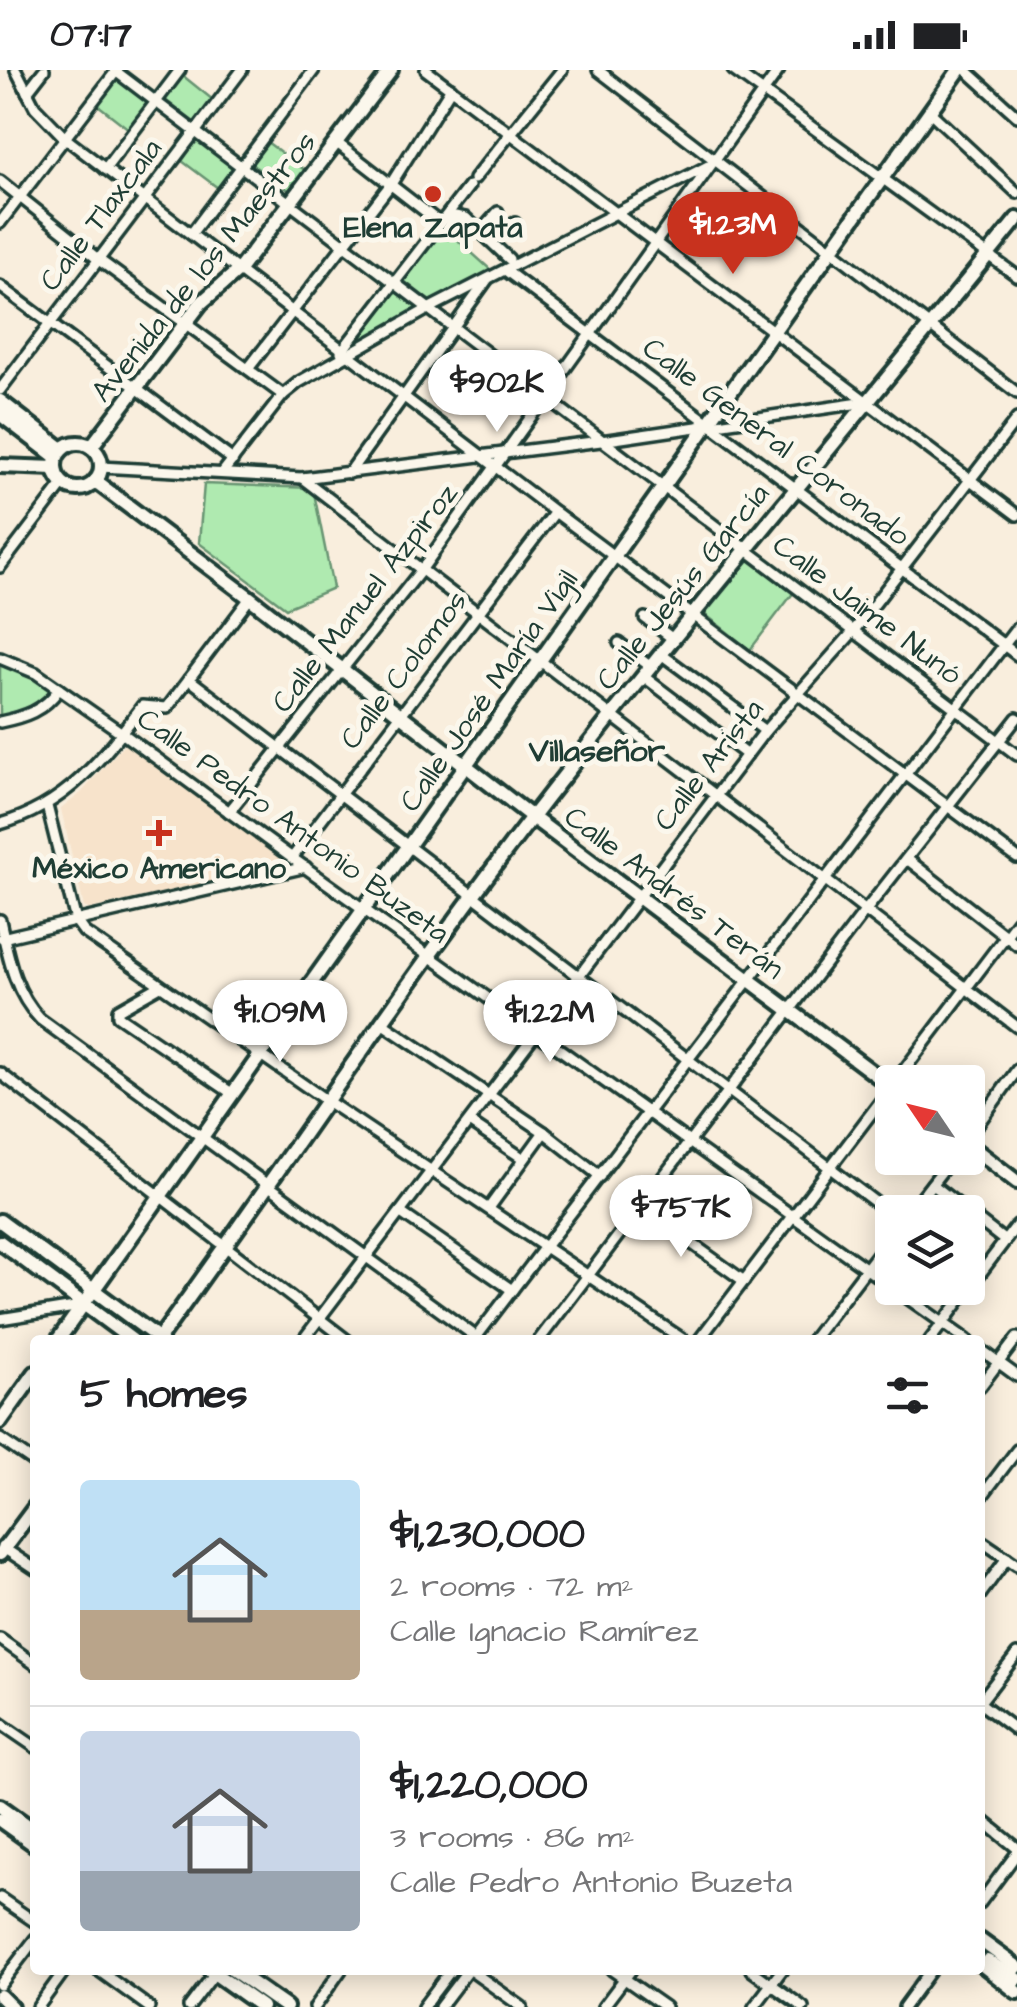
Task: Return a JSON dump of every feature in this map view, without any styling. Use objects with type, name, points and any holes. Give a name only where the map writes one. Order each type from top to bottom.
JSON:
[{"type":"street","points":[[16,70],[35,108],[65,138],[554,512],[1017,858]]},
{"type":"street","points":[[28,92],[44,70]]},
{"type":"street","points":[[0,223],[115,70]]},
{"type":"street","name":"Calle Jaime Nunó","points":[[115,70],[1017,755]]},
{"type":"street","points":[[105,169],[180,70]]},
{"type":"street","name":"Calle Tlaxcala","points":[[0,390],[242,70]]},
{"type":"street","points":[[191,234],[314,70]]},
{"type":"street","name":"Avenida de los Maestros","points":[[91,447],[201,303],[239,270],[391,70]]},
{"type":"street","points":[[426,70],[1017,515]]},
{"type":"street","points":[[347,351],[439,222],[562,70]]},
{"type":"street","points":[[598,70],[712,162],[832,249],[1017,393]]},
{"type":"street","points":[[733,70],[1017,276]]},
{"type":"street","name":"Calle Manuel Azpiroz","points":[[230,812],[509,452],[779,70]]},
{"type":"street","name":"Calle José María Vigil","points":[[62,1335],[959,70]]},
{"type":"street","points":[[966,70],[1017,116]]},
{"type":"street","points":[[248,369],[391,184],[451,88]]},
{"type":"street","points":[[929,111],[1017,194]]},
{"type":"street","points":[[337,143],[439,222]]},
{"type":"street","points":[[223,472],[283,395],[347,351],[712,162]]},
{"type":"street","points":[[0,181],[98,260],[283,395]]},
{"type":"street","points":[[485,235],[498,212]]},
{"type":"street","points":[[439,222],[461,216],[509,259]]},
{"type":"street","name":"Calle Jesús García","points":[[164,1335],[532,817],[692,614],[1017,219]]},
{"type":"street","points":[[485,235],[515,222]]},
{"type":"street","name":"Calle General Coronado","points":[[505,270],[1017,655]]},
{"type":"street","points":[[350,474],[489,277]]},
{"type":"street","points":[[0,286],[232,460]]},
{"type":"street","points":[[0,401],[58,458],[63,484]]},
{"type":"street","points":[[100,466],[302,478],[350,474],[867,402]]},
{"type":"street","points":[[0,414],[58,458]]},
{"type":"street","name":"Calle Arista","points":[[307,1335],[765,731],[852,633],[1017,419]]},
{"type":"street","points":[[0,466],[58,458],[77,443],[91,447],[100,466],[95,481],[79,489],[63,484]]},
{"type":"street","points":[[302,478],[1017,1028]]},
{"type":"street","name":"Calle Andrés Terán","points":[[95,481],[532,817],[875,1072]]},
{"type":"street","points":[[0,567],[4,554],[63,484]]},
{"type":"street","name":"Calle Colomos","points":[[292,858],[554,512]]},
{"type":"street","points":[[0,824],[47,806],[84,778],[142,706],[167,708],[250,598]]},
{"type":"street","points":[[644,618],[672,639]]},
{"type":"street","points":[[480,1335],[1017,628]]},
{"type":"street","points":[[619,642],[647,671],[747,755]]},
{"type":"street","points":[[661,654],[765,731]]},
{"type":"street","name":"Calle Pedro Antonio Buzeta","points":[[0,658],[27,668],[122,732],[875,1274]]},
{"type":"street","points":[[189,680],[875,1201]]},
{"type":"street","points":[[0,722],[31,714],[45,706],[59,690]]},
{"type":"street","points":[[543,1335],[1017,718]]},
{"type":"street","points":[[47,806],[76,921],[84,932],[327,1101],[677,1335]]},
{"type":"street","points":[[907,859],[1017,945]]},
{"type":"street","points":[[2,938],[306,867]]},
{"type":"street","points":[[0,920],[17,985],[40,1019],[472,1335]]},
{"type":"street","points":[[908,1065],[1017,921]]},
{"type":"street","points":[[160,986],[118,1010],[118,1016],[233,1094]]},
{"type":"street","points":[[384,1024],[544,1132],[600,1176]]},
{"type":"street","points":[[985,1116],[1017,1070]]},
{"type":"street","points":[[0,1073],[341,1335]]},
{"type":"street","points":[[703,1335],[875,1109]]},
{"type":"street","points":[[469,1122],[524,1160]]},
{"type":"street","points":[[489,1208],[544,1132]]},
{"type":"street","points":[[985,1155],[1017,1182]]},
{"type":"street","points":[[923,1195],[939,1175]]},
{"type":"street","points":[[932,1184],[1005,1241]]},
{"type":"street","points":[[641,1207],[744,1281]]},
{"type":"street","points":[[402,1212],[512,1290]]},
{"type":"street","points":[[0,1220],[153,1335]]},
{"type":"street","points":[[985,1262],[1017,1225]]},
{"type":"street","points":[[0,1242],[125,1335]]},
{"type":"street","points":[[816,1335],[875,1257]]},
{"type":"street","points":[[0,1319],[83,1305]]},
{"type":"street","name":"Calle Pedro Antonio Buzeta","points":[[918,1305],[959,1335]]},
{"type":"street","points":[[934,1335],[953,1305]]},
{"type":"street","points":[[985,1380],[1017,1338]]},
{"type":"street","points":[[985,1353],[1017,1376]]},
{"type":"street","points":[[0,1422],[30,1380]]},
{"type":"street","points":[[0,1438],[30,1460]]},
{"type":"street","points":[[985,1493],[1016,1453]]},
{"type":"street","points":[[30,1512],[1,1549],[30,1567]]},
{"type":"street","points":[[985,1543],[1017,1565]]},
{"type":"street","points":[[985,1588],[1007,1558]]},
{"type":"street","points":[[0,1639],[30,1660]]},
{"type":"street","points":[[985,1696],[1017,1654]]},
{"type":"street","points":[[985,1707],[1017,1731]]},
{"type":"street","points":[[0,1723],[30,1744]]},
{"type":"street","points":[[0,1806],[30,1827]]},
{"type":"street","points":[[0,1820],[30,1841]]},
{"type":"street","points":[[985,1822],[1017,1850],[985,1896]]},
{"type":"street","points":[[0,1898],[30,1919]]},
{"type":"street","points":[[985,1944],[1017,1967]]},
{"type":"street","points":[[0,1985],[30,1946]]},
{"type":"street","points":[[985,1963],[1017,1979]]},
{"type":"street","points":[[985,1965],[1017,1992]]},
{"type":"street","points":[[38,2007],[61,1975]]},
{"type":"street","points":[[105,1975],[150,2007]]},
{"type":"street","points":[[189,2007],[211,1975]]},
{"type":"street","points":[[219,1975],[262,2007]]},
{"type":"street","points":[[240,1975],[286,2007]]},
{"type":"street","points":[[315,2007],[337,1975]]},
{"type":"street","points":[[423,2007],[447,1975]]},
{"type":"street","points":[[440,2007],[465,1975]]},
{"type":"street","points":[[476,1975],[522,2007]]},
{"type":"street","points":[[603,2007],[627,1975]]},
{"type":"street","points":[[629,1975],[665,2007]]},
{"type":"street","points":[[758,1975],[803,2007]]},
{"type":"street","points":[[754,2007],[778,1975]]},
{"type":"street","points":[[904,2007],[927,1975]]},
{"type":"street","points":[[0,1996],[12,2007]]},
{"type":"shaded area","name":"México Americano","points":[[133,743],[284,858],[284,865],[84,907],[61,809],[81,793],[123,746]]},
{"type":"green space","points":[[182,75],[213,100],[195,123],[164,99]]},
{"type":"green space","points":[[118,79],[149,103],[130,130],[98,105]]},
{"type":"green space","points":[[197,139],[235,167],[218,188],[182,161]]},
{"type":"green space","points":[[267,142],[306,171],[290,191],[251,164]]},
{"type":"green space","points":[[442,226],[492,271],[431,302],[404,281]]},
{"type":"green space","points":[[397,290],[422,308],[351,351],[348,349]]},
{"type":"green space","points":[[204,484],[313,488],[333,588],[286,608],[199,543]]},
{"type":"green space","points":[[746,557],[794,592],[750,650],[701,611]]},
{"type":"green space","points":[[0,662],[51,690],[28,710],[0,717]]},
{"type":"place","name":"Elena Zapata","points":[[433,194]]},
{"type":"place","name":"México Americano","points":[[159,833]]},
{"type":"district","name":"Villaseñor","points":[[597,751]]}]
